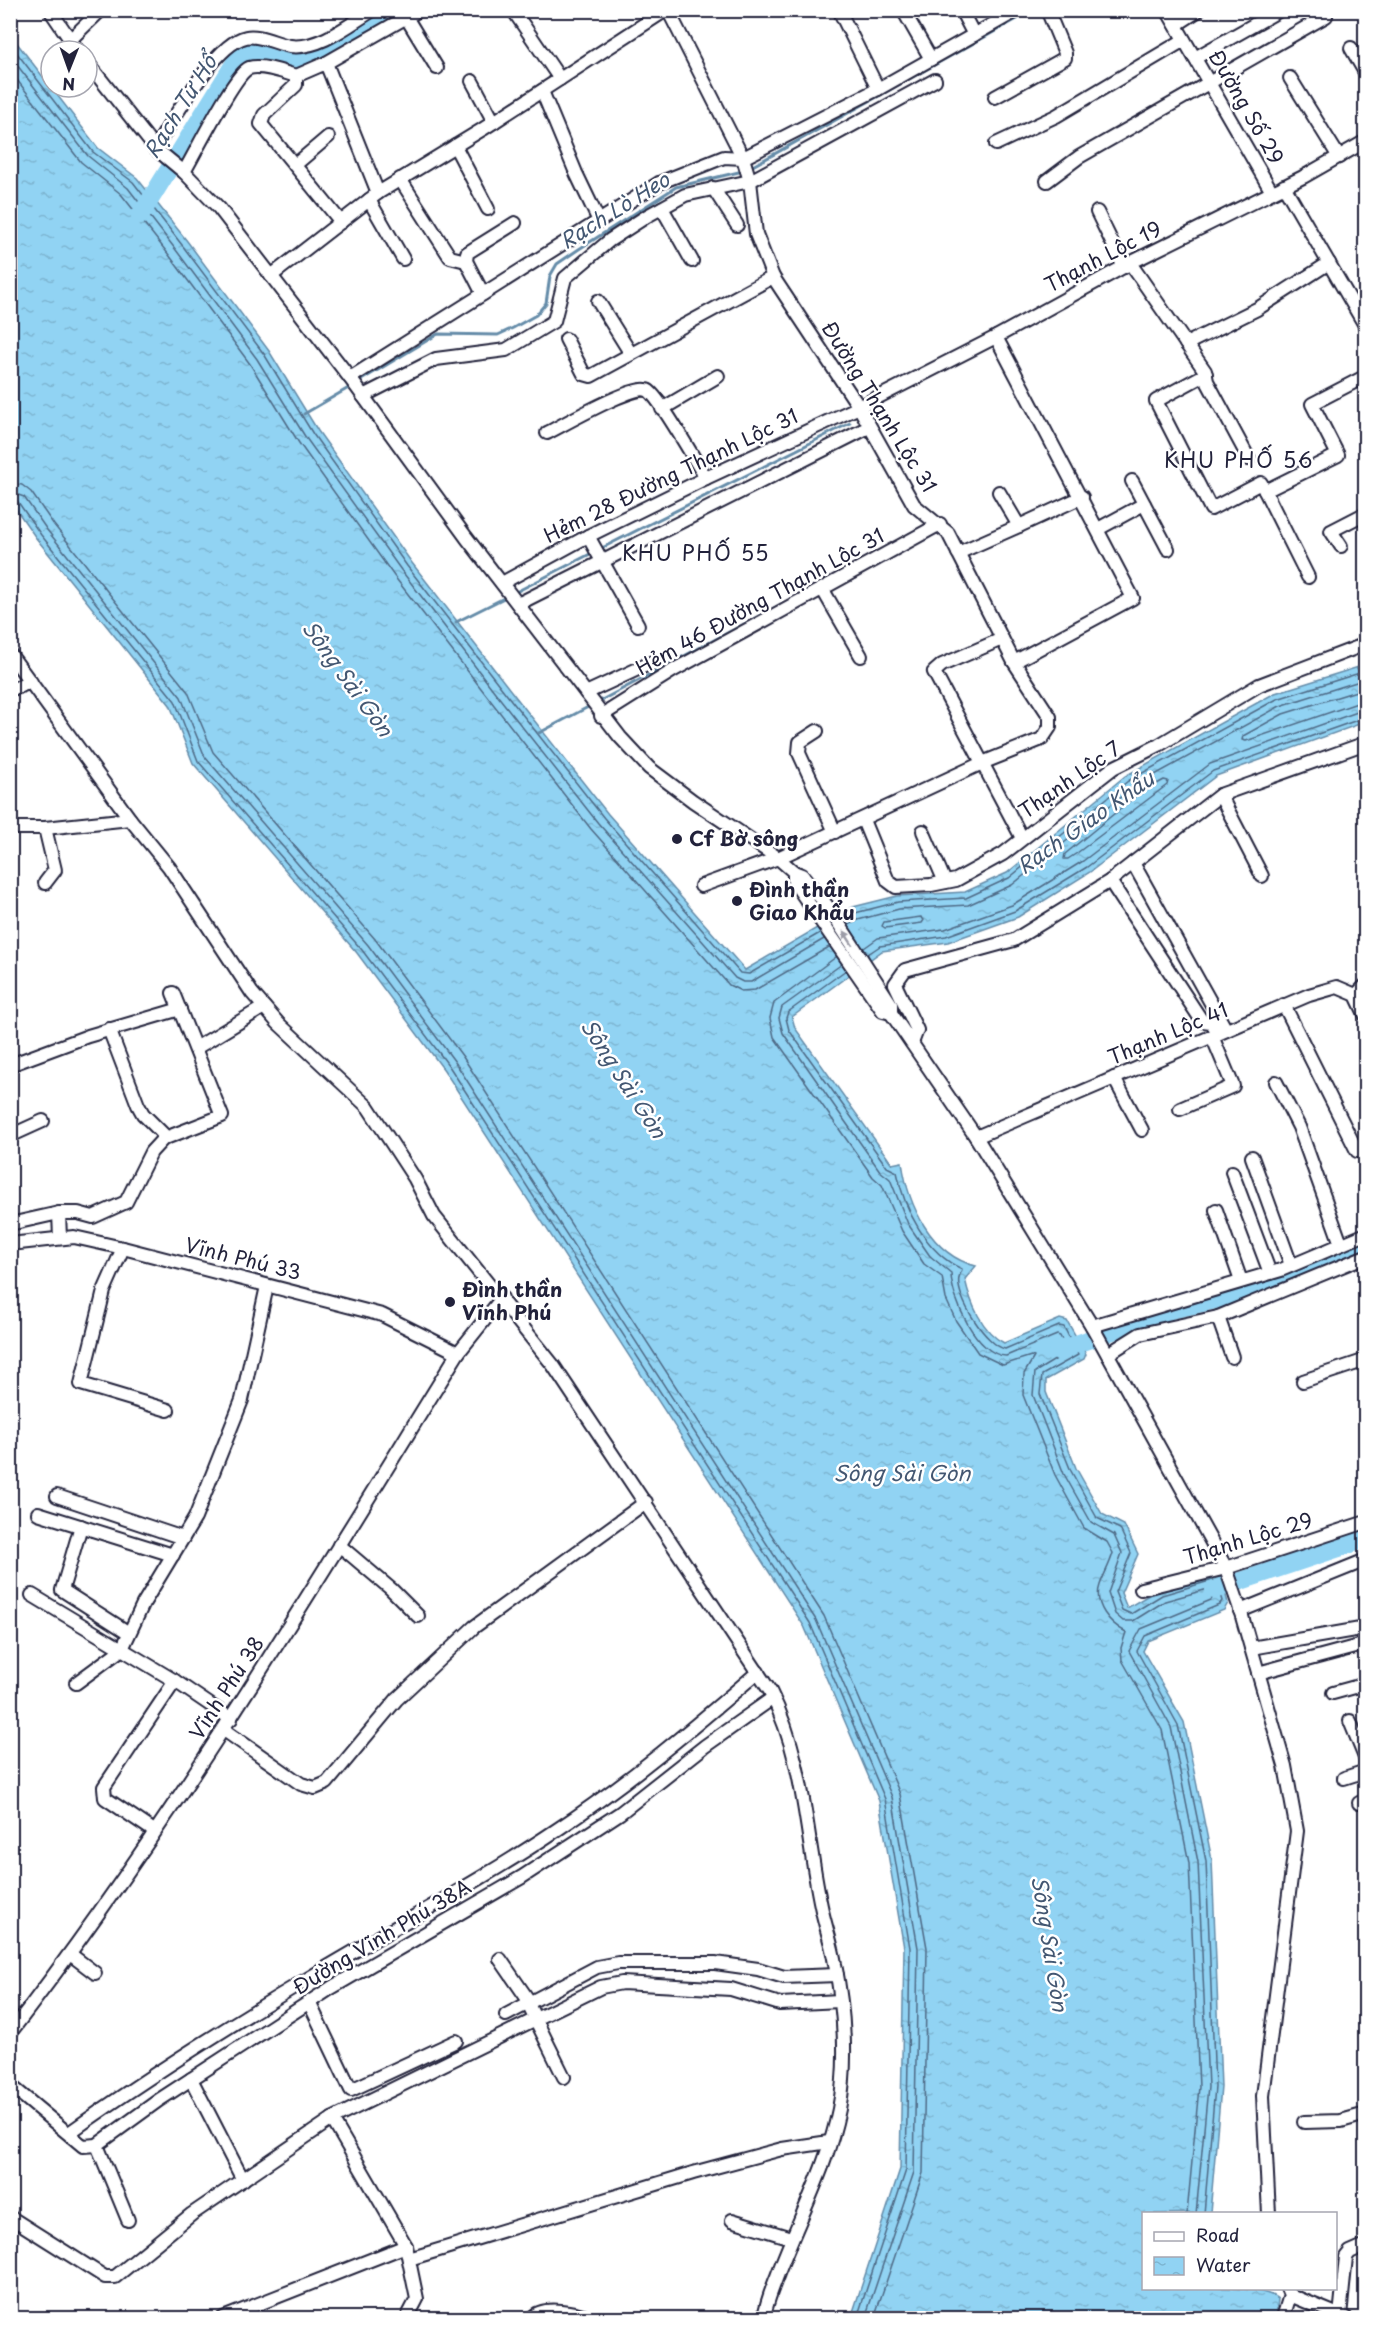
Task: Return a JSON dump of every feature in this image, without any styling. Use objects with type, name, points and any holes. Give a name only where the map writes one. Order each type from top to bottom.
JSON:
[{"type":"street","points":[[50,10],[69,39]]},
{"type":"street","points":[[71,39],[101,10]]},
{"type":"street","points":[[158,150],[216,58],[244,37],[253,36],[273,44],[295,47],[311,44],[327,38],[373,10]]},
{"type":"street","points":[[181,170],[221,104],[244,72],[256,68],[296,76],[326,63],[419,10]]},
{"type":"street","points":[[513,10],[560,79]]},
{"type":"street","points":[[271,276],[374,196],[494,122],[667,10]]},
{"type":"street","name":"Đường Thạnh Lộc 31","points":[[667,10],[744,161],[749,179],[756,234],[773,277],[859,407],[914,505],[940,524],[948,533],[1014,662],[1050,717],[1050,728],[1042,739],[982,763],[778,858],[701,886]]},
{"type":"street","points":[[839,10],[878,89]]},
{"type":"street","points":[[903,10],[931,59]]},
{"type":"street","points":[[961,10],[975,35]]},
{"type":"street","points":[[350,378],[659,183],[724,158],[744,161],[975,35],[997,16],[1018,10]]},
{"type":"street","points":[[995,97],[1065,58],[1065,52],[1048,12],[1052,10]]},
{"type":"street","name":"Đường Số 29","points":[[1167,10],[1272,192]]},
{"type":"street","points":[[1176,25],[1199,10]]},
{"type":"street","points":[[1195,58],[1280,10]]},
{"type":"street","points":[[1047,181],[1079,157],[1326,16]]},
{"type":"street","points":[[406,17],[437,68]]},
{"type":"street","points":[[996,144],[1056,116],[1184,40]]},
{"type":"street","points":[[1351,48],[1365,74]]},
{"type":"street","points":[[326,63],[374,196],[403,259]]},
{"type":"street","points":[[296,76],[296,85],[264,115],[261,124],[341,222]]},
{"type":"street","points":[[99,77],[158,150],[219,208],[350,378],[600,713],[649,768],[693,801],[778,858],[794,872],[794,882],[823,910],[864,972],[883,1011],[891,1013],[976,1137],[1092,1326],[1226,1568],[1240,1608],[1284,1766],[1297,1831],[1263,2096],[1269,2212]]},
{"type":"street","points":[[1290,78],[1339,157]]},
{"type":"street","points":[[361,393],[436,359],[506,350],[549,324],[559,309],[565,278],[610,240],[662,207],[685,195],[749,179],[935,80]]},
{"type":"street","points":[[472,81],[494,122]]},
{"type":"street","points":[[542,91],[599,221]]},
{"type":"street","points":[[295,165],[327,137]]},
{"type":"street","name":"Thạnh Lộc 19","points":[[859,407],[996,337],[1127,265],[1284,186],[1365,141]]},
{"type":"street","points":[[455,146],[488,209]]},
{"type":"street","points":[[400,179],[450,257],[466,261]]},
{"type":"street","points":[[1284,186],[1365,327]]},
{"type":"street","points":[[713,188],[737,225]]},
{"type":"street","points":[[662,207],[692,261]]},
{"type":"street","points":[[1097,212],[1127,265],[1206,374],[1249,459]]},
{"type":"street","points":[[483,294],[466,261],[467,253],[515,223]]},
{"type":"street","points":[[1186,344],[1257,309],[1329,263]]},
{"type":"street","points":[[566,339],[584,374],[591,376],[773,277]]},
{"type":"street","points":[[597,301],[631,354]]},
{"type":"street","points":[[996,337],[1133,598],[1014,662]]},
{"type":"street","points":[[1206,374],[1156,401],[1211,509],[1261,483],[1308,577]]},
{"type":"street","points":[[662,409],[718,376]]},
{"type":"street","points":[[1265,491],[1338,455],[1312,404],[1365,376]]},
{"type":"street","points":[[547,433],[625,394],[642,389],[650,391],[706,478]]},
{"type":"street","name":"Hẻm 28 Đường Thạnh Lộc 31","points":[[504,586],[706,478],[859,407]]},
{"type":"street","points":[[516,602],[869,427]]},
{"type":"street","points":[[1132,481],[1168,549]]},
{"type":"street","points":[[999,492],[1019,526]]},
{"type":"street","points":[[958,553],[1082,497]]},
{"type":"street","points":[[1098,529],[1144,504]]},
{"type":"street","points":[[1341,546],[1331,531],[1365,513]]},
{"type":"street","name":"Hẻm 46 Đường Thạnh Lộc 31","points":[[600,713],[940,524]]},
{"type":"street","points":[[591,540],[638,625]]},
{"type":"street","points":[[823,590],[861,656]]},
{"type":"street","points":[[1002,639],[942,665],[934,672],[1022,838]]},
{"type":"street","name":"Thạnh Lộc 7","points":[[862,820],[888,881],[896,887],[956,880],[1003,854],[1113,768],[1159,745],[1259,685],[1365,644]]},
{"type":"street","points":[[10,654],[169,867],[252,993],[368,1107],[415,1179],[434,1216],[502,1298],[553,1365],[646,1502],[758,1672],[785,1722],[802,1780],[821,1906],[837,1975],[843,2083],[839,2110],[829,2142],[791,2238],[764,2319]]},
{"type":"street","points":[[588,696],[656,661]]},
{"type":"street","points":[[10,690],[31,682]]},
{"type":"street","points":[[817,731],[800,742],[799,753],[835,832]]},
{"type":"street","points":[[912,1043],[917,1030],[895,984],[905,970],[1014,940],[1110,881],[1220,795],[1365,743]]},
{"type":"street","points":[[1220,795],[1262,876]]},
{"type":"street","points":[[10,828],[45,828],[128,815]]},
{"type":"street","points":[[45,828],[55,870],[45,883]]},
{"type":"street","points":[[923,831],[945,882]]},
{"type":"street","points":[[1133,863],[1219,1033],[1233,1086],[1180,1109]]},
{"type":"street","points":[[1110,881],[1202,1021],[1211,1022],[1219,1033]]},
{"type":"street","points":[[1365,985],[1356,995],[1365,1016]]},
{"type":"street","name":"Thạnh Lộc 41","points":[[976,1137],[1284,1005],[1337,987],[1356,995]]},
{"type":"street","points":[[10,1224],[59,1214],[78,1213],[93,1216],[126,1202],[152,1152],[166,1137],[222,1116],[173,993]]},
{"type":"street","points":[[1284,1005],[1357,1151]]},
{"type":"street","points":[[196,1048],[264,1007]]},
{"type":"street","points":[[10,1065],[110,1029],[180,1009]]},
{"type":"street","points":[[110,1029],[138,1105],[143,1114],[166,1137]]},
{"type":"street","points":[[1114,1078],[1142,1130]]},
{"type":"street","points":[[1276,1082],[1299,1127],[1341,1244]]},
{"type":"street","points":[[10,1136],[43,1121]]},
{"type":"street","points":[[1252,1157],[1291,1265]]},
{"type":"street","points":[[1232,1172],[1270,1273]]},
{"type":"street","points":[[1216,1210],[1241,1281]]},
{"type":"street","points":[[59,1214],[60,1234]]},
{"type":"street","name":"Vĩnh Phú 33","points":[[10,1245],[60,1234],[123,1248],[382,1315],[458,1353]]},
{"type":"street","points":[[1092,1326],[1270,1273],[1365,1234]]},
{"type":"street","points":[[123,1248],[104,1291],[81,1384],[168,1410]]},
{"type":"street","points":[[1106,1351],[1140,1334],[1218,1317],[1365,1256]]},
{"type":"street","points":[[76,1683],[122,1649],[195,1518],[242,1400],[267,1286]]},
{"type":"street","name":"Vĩnh Phú 38","points":[[10,2033],[70,1954],[227,1724],[458,1353],[502,1298]]},
{"type":"street","points":[[1218,1317],[1232,1357]]},
{"type":"street","points":[[1303,1381],[1365,1360]]},
{"type":"street","points":[[57,1496],[183,1538]]},
{"type":"street","points":[[32,1595],[175,1681],[301,1784],[315,1788],[327,1783],[397,1699],[474,1627],[646,1502]]},
{"type":"street","points":[[38,1513],[173,1555]]},
{"type":"street","name":"Thạnh Lộc 29","points":[[1142,1589],[1226,1568],[1365,1522]]},
{"type":"street","points":[[81,1527],[62,1590],[129,1633]]},
{"type":"street","points":[[339,1545],[391,1589],[418,1616]]},
{"type":"street","points":[[1240,1608],[1365,1560]]},
{"type":"street","points":[[1251,1648],[1365,1628]]},
{"type":"street","points":[[1258,1673],[1365,1644]]},
{"type":"street","points":[[69,2133],[125,2093],[230,2027],[484,1877],[559,1829],[646,1768],[758,1672]]},
{"type":"street","points":[[154,1831],[105,1798],[104,1787],[175,1681]]},
{"type":"street","points":[[1333,1693],[1365,1684]]},
{"type":"street","name":"Đường Vĩnh Phú 38A","points":[[97,2145],[191,2079],[309,2002],[518,1880],[620,1813],[705,1746],[774,1698]]},
{"type":"street","points":[[1350,1721],[1365,1760]]},
{"type":"street","points":[[1344,1778],[1365,1771]]},
{"type":"street","points":[[70,1954],[95,1973]]},
{"type":"street","points":[[500,1959],[531,2009],[564,2077]]},
{"type":"street","points":[[10,2217],[110,2279],[123,2271],[192,2214],[332,2119],[531,2009],[597,1967],[618,1963],[716,1963],[758,1969],[784,1977],[837,1975]]},
{"type":"street","points":[[506,2015],[622,1983],[731,1989],[780,2004],[840,2001]]},
{"type":"street","points":[[309,2002],[351,2090],[456,2041]]},
{"type":"street","points":[[191,2079],[243,2180]]},
{"type":"street","points":[[10,2085],[83,2145],[97,2145],[128,2220]]},
{"type":"street","points":[[1304,2122],[1341,2121],[1365,2114]]},
{"type":"street","points":[[332,2119],[406,2246],[417,2299],[407,2319]]},
{"type":"street","points":[[409,2259],[693,2173],[782,2149],[829,2142]]},
{"type":"street","points":[[732,2220],[791,2238]]},
{"type":"street","points":[[1283,2319],[1289,2292],[1343,2317],[1346,2257],[1350,2252],[1365,2245]]},
{"type":"street","points":[[222,2319],[406,2246]]},
{"type":"street","points":[[532,2319],[541,2313],[567,2310],[593,2319]]},
{"type":"water","points":[[10,34],[39,72],[39,99],[60,99],[98,148],[137,178],[269,351],[318,431],[412,563],[608,814],[745,970],[853,907],[897,896],[965,892],[1007,873],[1125,776],[1275,693],[1365,665],[1365,722],[1216,776],[1090,872],[1018,917],[948,942],[882,951],[792,1017],[795,1028],[892,1164],[902,1162],[916,1211],[934,1240],[960,1260],[976,1266],[965,1279],[978,1315],[989,1332],[1004,1343],[1060,1319],[1067,1321],[1086,1354],[1084,1359],[1046,1380],[1046,1392],[1076,1468],[1102,1514],[1124,1525],[1138,1554],[1121,1593],[1127,1608],[1159,1589],[1213,1574],[1221,1577],[1228,1603],[1224,1610],[1148,1641],[1143,1651],[1184,1722],[1212,1860],[1221,2087],[1210,2212],[1142,2212],[1142,2290],[1253,2290],[1278,2299],[1276,2318],[851,2318],[900,2169],[904,1948],[879,1801],[804,1626],[444,1070],[357,953],[193,763],[170,705],[36,538],[11,502]]},
{"type":"waterway","name":"Rạch Tư Hổ","points":[[140,216],[242,51],[316,61],[398,10]]},
{"type":"waterway","name":"Rạch Lò Heo","points":[[749,168],[1033,10]]},
{"type":"waterway","name":"Rạch Lò Heo","points":[[358,382],[438,334],[498,335],[513,328],[536,315],[546,303],[550,276],[557,264],[676,187],[743,171]]},
{"type":"waterway","name":"Rạch Lò Heo","points":[[304,414],[352,386]]},
{"type":"waterway","points":[[600,549],[850,423]]},
{"type":"waterway","points":[[512,594],[594,552]]},
{"type":"waterway","points":[[598,702],[806,591]]},
{"type":"waterway","points":[[456,622],[506,597]]},
{"type":"waterway","points":[[539,733],[592,705]]},
{"type":"waterway","points":[[1057,1351],[1171,1310],[1229,1297],[1366,1249]]},
{"type":"waterway","points":[[1214,1590],[1366,1539]]},
{"type":"place","name":"Cf Bờ sông","points":[[677,839]]},
{"type":"place","name":"Đình thần Giao Khẩu","points":[[737,901]]},
{"type":"place","name":"Đình thần Vĩnh Phú","points":[[450,1302]]},
{"type":"district","name":"KHU PHỐ 56","points":[[1239,461]]},
{"type":"district","name":"KHU PHỐ 55","points":[[696,554]]},
{"type":"water label","name":"Sông Sài Gòn","points":[[347,679]]},
{"type":"water label","name":"Rạch Giao Khẩu","points":[[1086,823]]},
{"type":"water label","name":"Sông Sài Gòn","points":[[623,1079]]},
{"type":"water label","name":"Sông Sài Gòn","points":[[902,1474]]},
{"type":"water label","name":"Sông Sài Gòn","points":[[1049,1944]]}]
